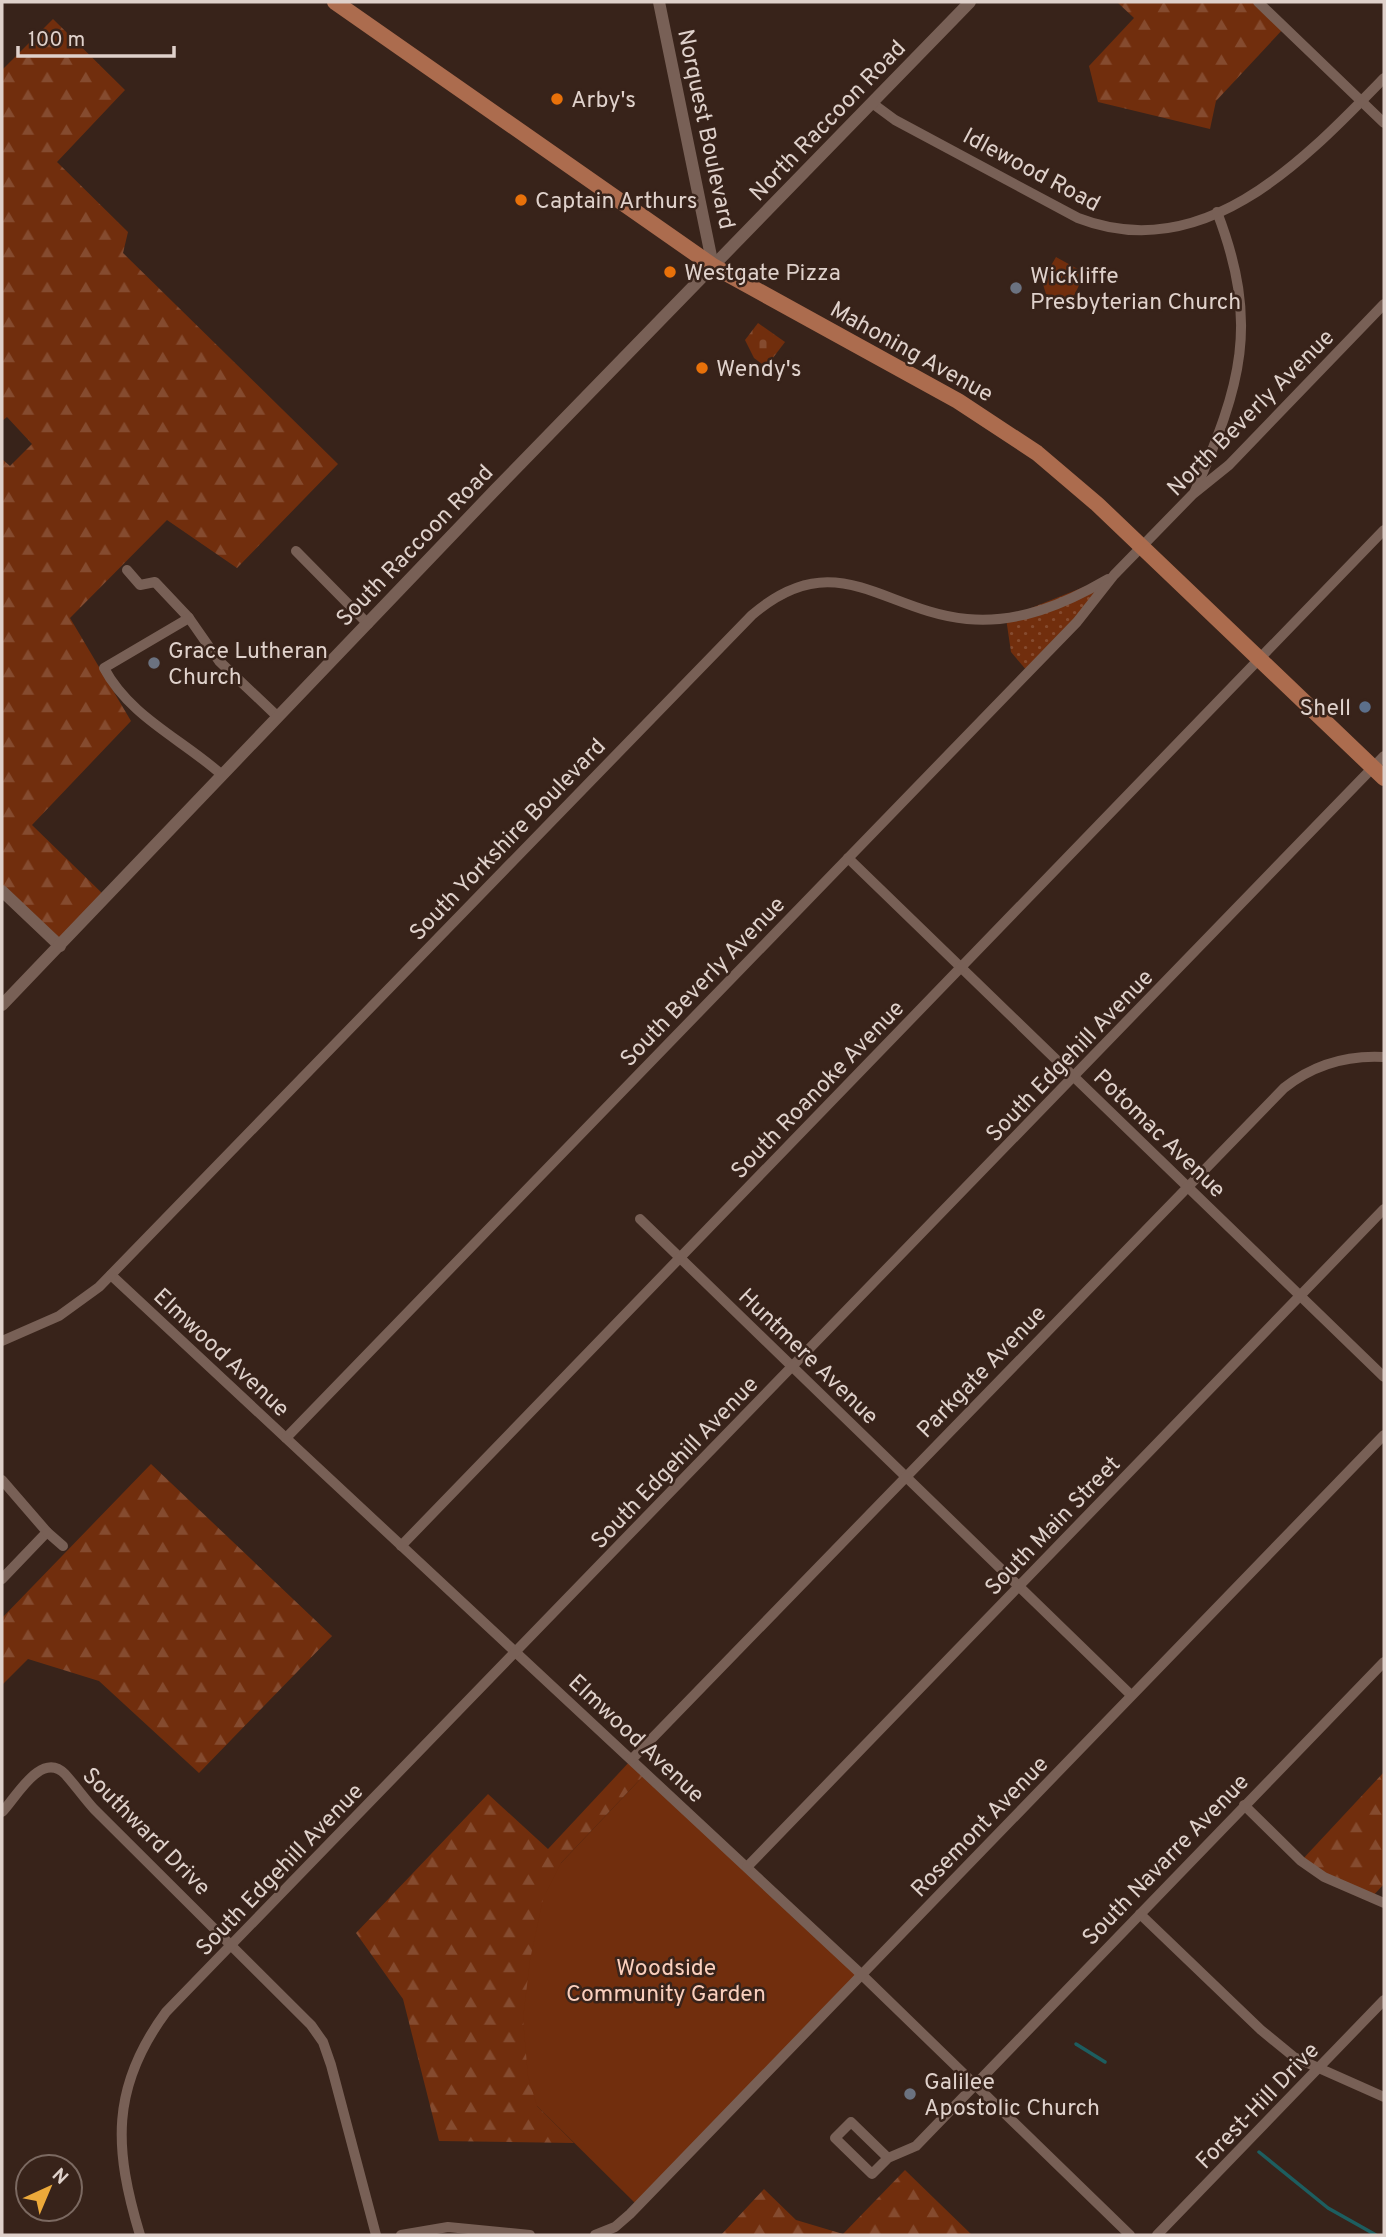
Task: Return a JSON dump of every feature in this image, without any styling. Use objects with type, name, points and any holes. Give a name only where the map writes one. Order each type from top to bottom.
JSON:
[{"type":"main road","name":"Mahoning Avenue","points":[[335,2],[713,266],[1003,429],[1068,477],[1260,659],[1381,767]]},
{"type":"street","name":"Norquest Boulevard","points":[[659,2],[713,266]]},
{"type":"street","name":"North Raccoon Road","points":[[713,266],[970,2]]},
{"type":"street","points":[[1258,2],[1384,123]]},
{"type":"street","name":"Idlewood Road","points":[[873,103],[895,120],[1097,226],[1128,232],[1171,229],[1246,198],[1291,169],[1384,78]]},
{"type":"street","points":[[1193,494],[1231,404],[1242,346],[1237,276],[1217,212]]},
{"type":"street","name":"South Raccoon Road","points":[[2,1006],[713,266]]},
{"type":"street","name":"North Beverly Avenue","points":[[1142,547],[1193,494],[1229,465],[1384,304]]},
{"type":"street","name":"South Roanoke Avenue","points":[[401,1546],[1384,530]]},
{"type":"street","name":"South Beverly Avenue","points":[[286,1438],[1077,622],[1114,575],[1142,547]]},
{"type":"street","points":[[296,551],[368,624]]},
{"type":"street","points":[[127,570],[140,585],[155,582],[190,618],[219,661],[278,717]]},
{"type":"street","name":"South Yorkshire Boulevard","points":[[2,1340],[66,1311],[111,1275],[752,615],[771,599],[809,584],[842,583],[955,617],[997,620],[1049,608],[1114,575]]},
{"type":"street","points":[[190,618],[104,667],[113,685],[131,706],[222,775]]},
{"type":"street","name":"South Edgehill Avenue","points":[[141,2235],[121,2160],[121,2126],[131,2075],[143,2045],[166,2012],[1074,1076],[1381,767]]},
{"type":"street","name":"Potomac Avenue","points":[[848,858],[1384,1377]]},
{"type":"street","points":[[2,891],[60,946]]},
{"type":"street","name":"Parkgate Avenue","points":[[632,1759],[1291,1082],[1336,1062],[1358,1057],[1384,1057]]},
{"type":"street","name":"South Main Street","points":[[747,1867],[1384,1209]]},
{"type":"street","name":"Huntmere Avenue","points":[[640,1219],[1131,1695]]},
{"type":"street","name":"Elmwood Avenue","points":[[111,1275],[862,1975],[1130,2235]]},
{"type":"street","name":"Rosemont Avenue","points":[[595,2235],[614,2227],[628,2216],[1384,1435]]},
{"type":"street","points":[[2,1480],[62,1546]]},
{"type":"street","points":[[2,1579],[47,1532]]},
{"type":"street","name":"South Navarre Avenue","points":[[888,2158],[851,2122],[835,2138],[872,2174],[888,2158],[916,2146],[1384,1662]]},
{"type":"street","name":"Southward Drive","points":[[2,1812],[38,1770],[57,1768],[233,1944]]},
{"type":"street","points":[[1244,1805],[1301,1861],[1324,1877],[1384,1903]]},
{"type":"street","points":[[1140,1914],[1261,2030],[1294,2057],[1384,2097]]},
{"type":"street","points":[[233,1944],[312,2025],[323,2042],[376,2235]]},
{"type":"street","name":"Forest-Hill Drive","points":[[1157,2235],[1384,2000]]},
{"type":"street","points":[[401,2235],[448,2227],[530,2235]]},
{"type":"green space","points":[[1117,2],[1258,2],[1284,28],[1216,101],[1210,129],[1098,102],[1089,66],[1134,18]]},
{"type":"green space","points":[[53,19],[125,90],[57,162],[128,232],[123,253],[338,464],[237,568],[167,520],[70,618],[131,721],[32,825],[106,897],[60,946],[2,891],[2,459],[10,466],[32,444],[7,417],[2,421],[2,70]]},
{"type":"green space","points":[[1056,257],[1085,273],[1069,306],[1046,294],[1042,281]]},
{"type":"green space","points":[[758,323],[785,342],[766,367],[754,358],[745,340]]},
{"type":"green space","points":[[1114,575],[1028,672],[1011,652],[1006,618]]},
{"type":"green space","points":[[151,1464],[332,1636],[199,1773],[99,1681],[28,1659],[2,1685],[2,1618]]},
{"type":"green space","points":[[632,1759],[646,1773],[561,1863],[537,2106],[574,2143],[439,2141],[403,1999],[356,1933],[488,1794],[548,1849]]},
{"type":"green space","points":[[1384,1772],[1384,1884],[1371,1898],[1301,1861]]},
{"type":"green space","name":"Woodside Community Garden","points":[[646,1773],[862,1975],[638,2206],[537,2106],[528,2076],[523,2019],[530,1960],[543,1899],[561,1863]]},
{"type":"green space","points":[[905,2170],[972,2235],[721,2235],[764,2189],[796,2220],[843,2234]]},
{"type":"waterway","points":[[1076,2044],[1105,2062]]},
{"type":"waterway","points":[[1259,2152],[1328,2208],[1376,2235]]},
{"type":"place","name":"Arby's","points":[[557,99]]},
{"type":"place","name":"Captain Arthurs","points":[[521,200]]},
{"type":"place","name":"Westgate Pizza","points":[[670,272]]},
{"type":"place","name":"Wickliffe Presbyterian Church","points":[[1016,288]]},
{"type":"place","name":"Wendy's","points":[[702,368]]},
{"type":"place","name":"Grace Lutheran Church","points":[[154,663]]},
{"type":"place","name":"Shell","points":[[1365,707]]},
{"type":"place","name":"Galilee Apostolic Church","points":[[910,2094]]}]
